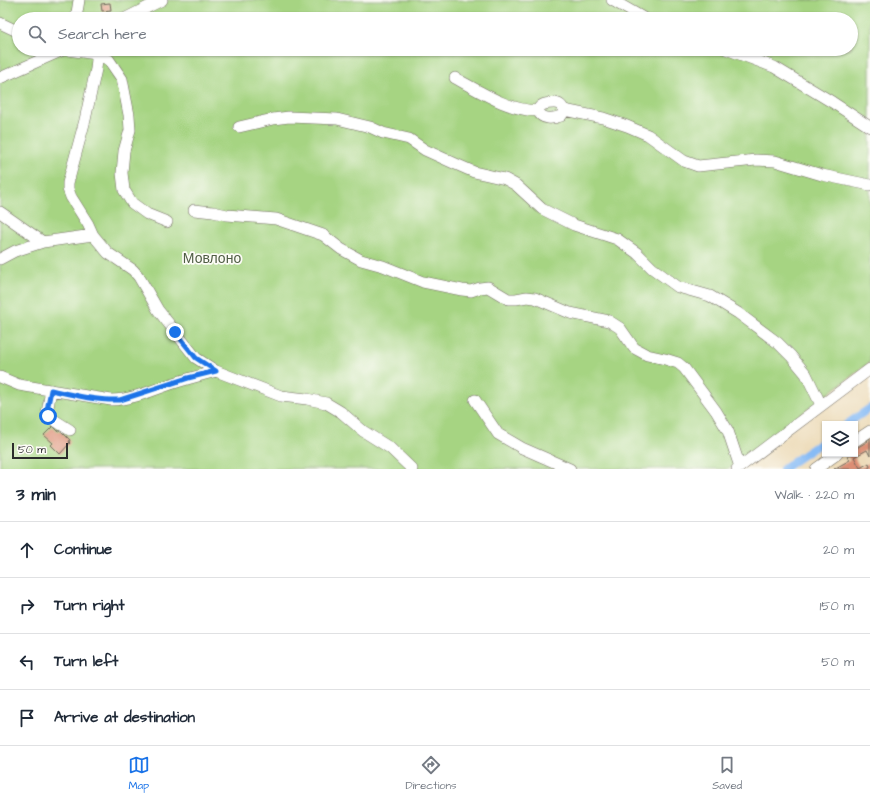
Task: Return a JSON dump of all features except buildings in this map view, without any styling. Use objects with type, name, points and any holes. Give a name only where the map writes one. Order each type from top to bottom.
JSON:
[{"type":"street","points":[[77,12],[79,0]]},
{"type":"street","points":[[138,12],[162,0]]},
{"type":"street","points":[[612,0],[633,12]]},
{"type":"street","points":[[0,23],[12,29]]},
{"type":"street","points":[[0,78],[51,56]]},
{"type":"street","points":[[97,56],[96,69],[86,120],[68,184],[71,197],[93,235],[108,253],[134,270],[140,277],[158,310],[196,358],[216,371],[282,396],[326,403],[341,412],[362,431],[390,448],[412,469]]},
{"type":"street","points":[[104,56],[109,60],[122,79],[128,108],[130,130],[124,151],[122,173],[124,190],[132,203],[147,214],[167,222]]},
{"type":"street","points":[[745,56],[774,67],[870,127]]},
{"type":"street","points":[[455,78],[497,101],[520,109],[538,111],[542,116],[553,118],[561,116],[564,110],[602,118],[627,126],[648,135],[684,161],[698,166],[756,160],[775,160],[822,174],[870,185]]},
{"type":"street","points":[[239,127],[273,118],[337,118],[370,127],[383,133],[409,139],[425,150],[474,172],[504,179],[516,185],[542,209],[574,225],[617,239],[637,253],[652,268],[678,287],[710,296],[738,313],[778,343],[791,356],[806,374],[821,405]]},
{"type":"street","points":[[194,210],[226,215],[276,219],[323,235],[341,249],[361,260],[384,266],[423,282],[471,291],[488,287],[508,299],[516,300],[527,296],[570,313],[610,321],[620,328],[634,348],[647,355],[665,358],[678,363],[684,368],[716,411],[728,431],[738,468],[870,369]]},
{"type":"street","points":[[0,212],[43,242]]},
{"type":"street","points":[[0,259],[15,251],[43,242],[93,235]]},
{"type":"street","points":[[0,377],[20,385],[94,398],[120,400],[188,378],[216,371]]},
{"type":"street","points":[[51,390],[47,413],[51,418],[70,430]]},
{"type":"street","points":[[474,400],[498,434],[522,448],[570,469]]},
{"type":"street","points":[[858,439],[870,431]]},
{"type":"street","points":[[816,469],[833,457]]},
{"type":"green space","name":"Мовлоно","points":[[0,0],[870,0],[870,362],[729,469],[0,469]]},
{"type":"waterway","points":[[851,421],[870,408]]},
{"type":"waterway","points":[[783,469],[822,442]]},
{"type":"route","points":[[48,416],[47,410],[51,390],[94,398],[120,400],[134,397],[188,378],[216,371],[196,358],[175,332]]}]
